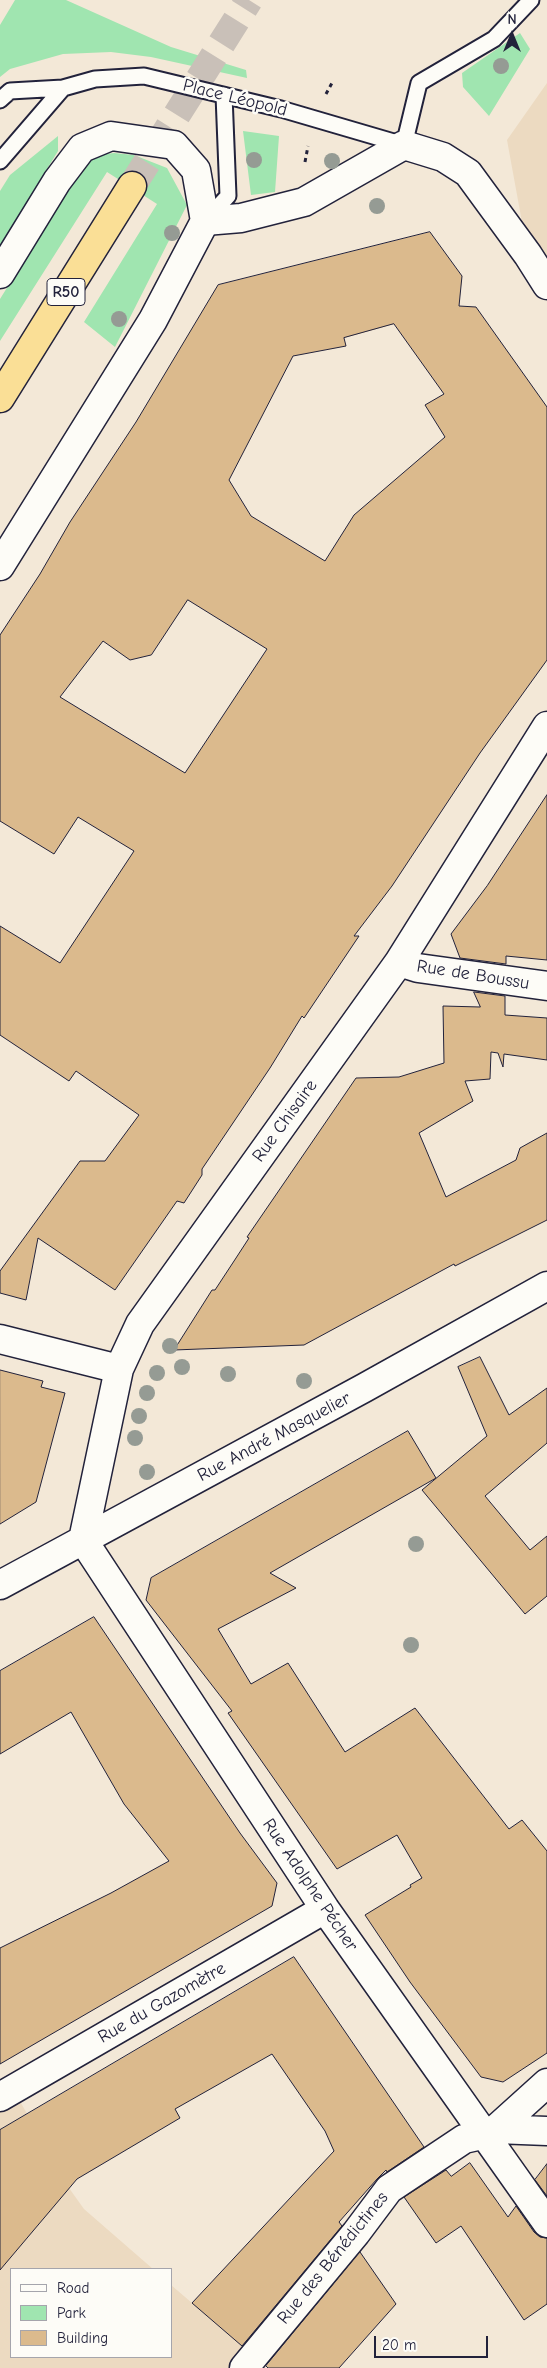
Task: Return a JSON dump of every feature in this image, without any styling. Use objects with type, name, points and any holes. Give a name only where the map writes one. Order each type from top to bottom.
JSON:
[{"type":"highway","name":"R50","points":[[0,398],[132,186]]},
{"type":"street","points":[[0,274],[57,181],[82,148],[110,136],[174,145],[196,170],[205,221],[153,320],[0,566]]},
{"type":"street","name":"Place Léopold","points":[[404,145],[443,157],[468,173],[528,255],[547,285]]},
{"type":"street","points":[[205,221],[241,218],[304,202],[404,145]]},
{"type":"street","name":"Rue Chisaire","points":[[83,1540],[119,1369],[140,1324],[399,962],[547,726]]},
{"type":"street","name":"Rue de Boussu","points":[[399,962],[418,968],[547,986]]},
{"type":"street","name":"Rue André Masquelier","points":[[0,1585],[364,1388],[547,1286]]},
{"type":"street","points":[[0,1339],[119,1369]]},
{"type":"street","name":"Rue Adolphe Pécher","points":[[83,1540],[325,1909],[491,2132],[547,2223]]},
{"type":"street","name":"Rue du Gazomètre","points":[[0,2096],[325,1909]]},
{"type":"street","points":[[491,2132],[547,2083]]},
{"type":"street","points":[[491,2132],[547,2131]]},
{"type":"street","name":"Rue des Bénédictines","points":[[244,2368],[390,2189],[464,2139],[491,2132]]},
{"type":"lane","points":[[404,145],[419,83],[494,39],[531,0]]},
{"type":"lane","name":"Place Léopold","points":[[0,100],[10,91],[63,88],[95,79],[144,76],[281,109],[404,145]]},
{"type":"lane","points":[[0,161],[63,88]]},
{"type":"lane","points":[[205,221],[228,196],[224,95]]},
{"type":"shaded area","points":[[547,83],[547,285],[528,255],[507,140]]},
{"type":"shaded area","points":[[13,2089],[69,2188],[84,2209],[152,2268],[10,2268],[10,2358],[172,2358],[172,2286],[254,2356],[244,2368],[0,2368],[0,2097]]},
{"type":"green space","points":[[15,0],[66,0],[171,47],[246,70],[247,78],[151,57],[111,52],[63,54],[10,69],[0,77],[0,25]]},
{"type":"green space","points":[[520,33],[530,49],[489,116],[463,87],[462,73]]},
{"type":"green space","points":[[243,131],[279,136],[275,192],[251,195]]},
{"type":"green space","points":[[58,136],[58,151],[0,246],[0,191],[10,175]]},
{"type":"green space","points":[[114,153],[134,155],[167,168],[187,205],[115,347],[84,322],[157,204],[107,172],[0,341],[0,299],[89,156]]},
{"type":"building","points":[[430,232],[462,276],[459,306],[476,307],[547,407],[547,660],[480,753],[392,886],[354,936],[359,936],[304,1018],[302,1016],[270,1068],[202,1169],[202,1175],[184,1203],[177,1201],[115,1290],[38,1238],[26,1300],[0,1293],[0,1271],[80,1161],[105,1161],[139,1115],[76,1071],[69,1081],[0,1035],[0,926],[60,963],[134,851],[78,817],[54,854],[0,821],[0,635],[40,574],[70,522],[136,422],[218,285]],"holes":[[[394,324],[444,394],[425,405],[445,437],[354,515],[325,561],[251,516],[229,480],[293,356],[346,346],[344,338]],[[188,600],[267,649],[185,773],[60,697],[103,641],[130,660],[151,655]]]},
{"type":"building","points":[[547,795],[547,960],[506,956],[506,964],[460,958],[451,934],[487,886]]},
{"type":"building","points":[[474,992],[505,996],[505,1015],[547,1018],[547,1060],[504,1054],[503,1067],[498,1053],[491,1052],[490,1079],[465,1081],[473,1101],[419,1133],[446,1197],[516,1160],[520,1148],[547,1133],[547,1220],[455,1266],[454,1264],[304,1345],[174,1350],[212,1290],[215,1290],[249,1238],[247,1237],[356,1078],[399,1077],[444,1063],[443,1006],[480,1007]]},
{"type":"building","points":[[480,1357],[509,1415],[547,1388],[547,1443],[485,1496],[530,1550],[547,1536],[547,1596],[525,1614],[422,1490],[487,1436],[458,1367]]},
{"type":"building","points":[[0,1370],[43,1381],[41,1387],[65,1393],[36,1502],[0,1524]]},
{"type":"building","points":[[408,1431],[436,1478],[270,1573],[296,1588],[218,1629],[251,1684],[288,1663],[345,1752],[415,1708],[509,1829],[522,1820],[547,1851],[547,2053],[503,2082],[481,2077],[410,1982],[365,1915],[411,1887],[410,1885],[422,1878],[397,1835],[337,1869],[228,1713],[232,1711],[146,1600],[151,1578]]},
{"type":"building","points":[[94,1617],[240,1833],[277,1883],[272,1906],[0,2064],[0,1948],[111,1893],[169,1861],[124,1804],[71,1712],[0,1754],[0,1671]]},
{"type":"building","points":[[294,1957],[424,2147],[387,2172],[386,2170],[377,2179],[339,2222],[342,2226],[242,2346],[192,2303],[334,2151],[325,2131],[272,2054],[175,2109],[180,2118],[77,2179],[0,2270],[0,2130]]},
{"type":"building","points":[[470,2163],[508,2217],[516,2206],[534,2232],[540,2237],[547,2238],[547,2304],[524,2320],[461,2226],[436,2243],[404,2197],[446,2170],[451,2176]]},
{"type":"building","points":[[547,2164],[547,2196],[535,2180]]},
{"type":"building","points":[[360,2252],[396,2304],[339,2368],[268,2368],[266,2366]]},
{"type":"tunnel","points":[[132,186],[249,0]]}]
